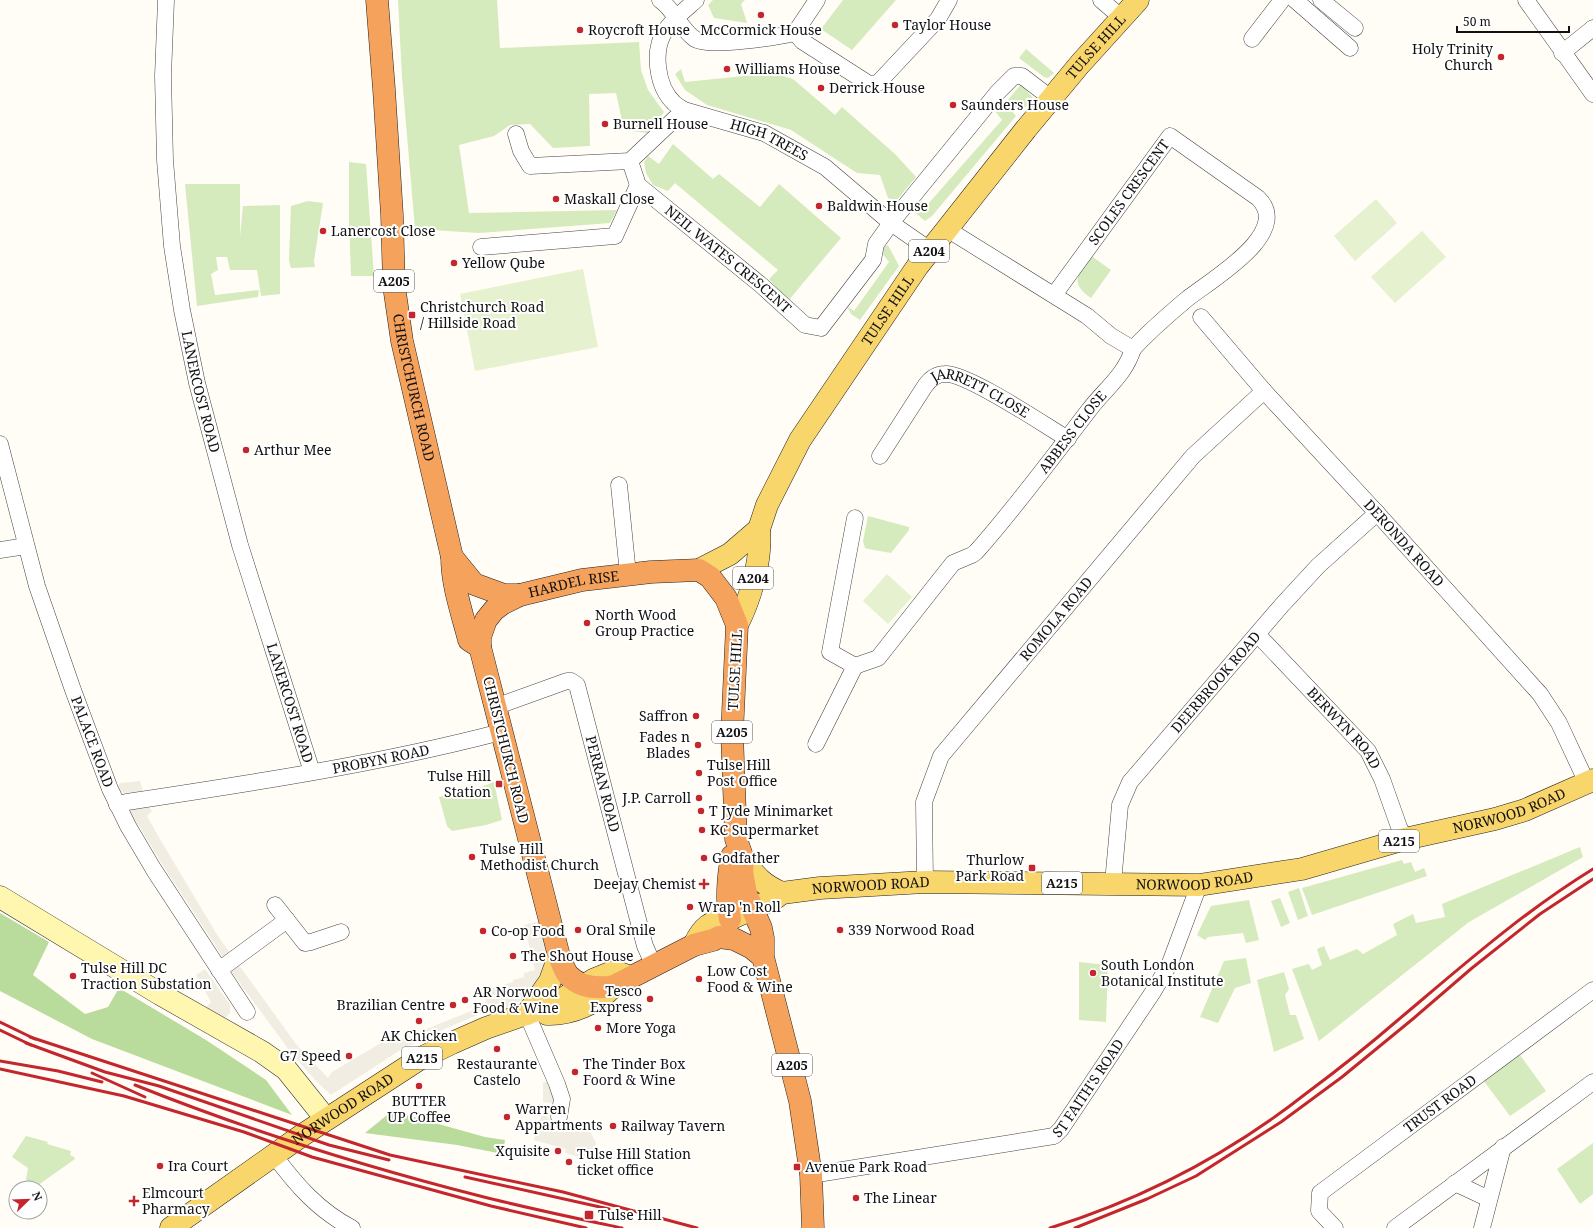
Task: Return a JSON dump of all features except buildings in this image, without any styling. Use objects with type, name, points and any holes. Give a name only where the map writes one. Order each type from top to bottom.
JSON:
[{"type":"highway","name":"CHRISTCHURCH ROAD","points":[[377,0],[392,215],[394,286],[402,341],[452,557],[452,573],[469,640],[480,647],[559,956],[569,976],[584,985]]},
{"type":"highway","name":"CHRISTCHURCH ROAD","points":[[452,557],[474,584],[504,594],[520,595]]},
{"type":"highway","name":"HARDEL RISE","points":[[520,595],[582,580],[628,574],[699,570]]},
{"type":"highway","name":"A205","points":[[699,570],[710,577],[721,590],[737,625]]},
{"type":"highway","name":"A205","points":[[480,647],[480,637],[486,620],[494,610],[502,604],[520,595]]},
{"type":"highway","name":"TULSE HILL","points":[[737,625],[732,734],[743,884],[753,908]]},
{"type":"highway","name":"A205","points":[[724,928],[728,907],[728,875],[740,849]]},
{"type":"highway","name":"A205","points":[[753,908],[761,928],[763,938],[763,957],[800,1101],[812,1175],[813,1228]]},
{"type":"highway","name":"NORWOOD ROAD","points":[[584,985],[598,988],[622,981],[694,945],[713,940],[724,928]]},
{"type":"highway","points":[[724,928],[734,939],[752,948],[763,957]]},
{"type":"main road","name":"TULSE HILL","points":[[737,625],[747,606],[760,542],[759,529],[767,505],[800,440],[930,250],[1052,99],[1138,0]]},
{"type":"main road","name":"A204","points":[[699,570],[734,551],[759,529]]},
{"type":"main road","name":"NORWOOD ROAD","points":[[724,928],[753,908],[782,893],[837,886],[924,882],[1199,885],[1302,869],[1404,839],[1495,820],[1525,810],[1590,781]]},
{"type":"main road","points":[[740,849],[755,876],[782,893]]},
{"type":"main road","points":[[527,1014],[550,981],[559,956]]},
{"type":"main road","name":"NORWOOD ROAD","points":[[171,1228],[326,1119],[421,1058],[459,1040],[527,1014],[553,1015],[592,1004],[622,981]]},
{"type":"main road","points":[[527,1014],[554,1004],[584,985]]},
{"type":"street","name":"LANERCOST ROAD","points":[[166,0],[163,76],[165,152],[171,240],[182,310],[197,383],[240,545],[312,772]]},
{"type":"street","points":[[660,0],[695,40],[708,43],[770,38],[795,33],[817,0]]},
{"type":"street","name":"HIGH TREES","points":[[696,0],[665,31],[658,52],[658,69],[663,87],[673,102],[684,110],[764,133],[825,167],[891,223],[930,250]]},
{"type":"street","points":[[795,33],[802,41],[869,84],[878,83],[938,19],[949,0]]},
{"type":"street","points":[[1101,0],[1122,18]]},
{"type":"street","points":[[1252,39],[1282,0]]},
{"type":"street","points":[[1295,0],[1350,48]]},
{"type":"street","points":[[1321,0],[1355,28]]},
{"type":"street","points":[[1526,0],[1562,53],[1593,94]]},
{"type":"street","points":[[1562,53],[1593,28]]},
{"type":"street","points":[[891,223],[997,93],[1014,76],[1022,76],[1052,99]]},
{"type":"street","points":[[516,134],[521,151],[530,166],[630,161],[684,110]]},
{"type":"street","name":"SCOLES CRESCENT","points":[[1054,295],[1170,136],[1258,198],[1265,207],[1266,218],[1261,235],[1239,260],[1147,333],[1133,349]]},
{"type":"street","points":[[481,247],[615,236],[638,185],[630,161]]},
{"type":"street","name":"NEIL WATES CRESCENT","points":[[638,185],[761,285],[805,325],[821,328],[873,260],[876,244],[891,223]]},
{"type":"street","points":[[947,229],[1088,316],[1112,336],[1133,349]]},
{"type":"street","name":"DERONDA ROAD","points":[[1201,317],[1264,391],[1377,513],[1540,694],[1559,723],[1590,781]]},
{"type":"street","name":"ABBESS CLOSE","points":[[855,666],[878,658],[952,563],[976,552],[1007,517],[1097,400],[1125,368],[1133,349]]},
{"type":"street","name":"JARRETT CLOSE","points":[[880,456],[930,379],[937,375],[946,374],[956,375],[975,384],[1068,439]]},
{"type":"street","name":"ROMOLA ROAD","points":[[924,882],[924,802],[941,756],[1193,456],[1264,391]]},
{"type":"street","name":"PALACE ROAD","points":[[0,444],[26,546],[51,630],[94,749],[117,805],[154,870],[247,1012]]},
{"type":"street","name":"HARDEL RISE","points":[[619,485],[628,574]]},
{"type":"street","name":"DEERBROOK ROAD","points":[[1113,883],[1120,805],[1130,782],[1282,605],[1318,566],[1377,513]]},
{"type":"street","points":[[816,744],[855,666],[830,652],[855,518]]},
{"type":"street","points":[[0,550],[26,546]]},
{"type":"street","name":"BERWYN ROAD","points":[[1258,634],[1368,751],[1382,780],[1404,839]]},
{"type":"street","name":"PERRAN ROAD","points":[[495,707],[568,681],[575,682],[577,685],[645,946],[654,966]]},
{"type":"street","name":"PROBYN ROAD","points":[[117,805],[127,802],[247,784],[423,751],[501,732]]},
{"type":"street","name":"ST FAITH'S ROAD","points":[[812,1175],[1054,1136],[1061,1129],[1153,992],[1170,963],[1199,885]]},
{"type":"street","points":[[0,897],[160,994],[262,1052],[286,1069],[326,1119]]},
{"type":"street","points":[[276,905],[305,943],[340,932]]},
{"type":"street","points":[[219,970],[287,920]]},
{"type":"street","name":"TRUST ROAD","points":[[1335,1228],[1319,1211],[1320,1193],[1593,990]]},
{"type":"street","points":[[527,1014],[562,1099],[558,1117]]},
{"type":"street","points":[[1395,1228],[1593,1082]]},
{"type":"street","points":[[1482,1228],[1503,1147]]},
{"type":"street","points":[[274,1155],[298,1186],[317,1205],[352,1228]]},
{"type":"street","points":[[1455,1183],[1489,1199]]},
{"type":"green space","points":[[398,0],[497,0],[500,48],[639,42],[641,70],[648,90],[664,112],[647,133],[624,130],[616,93],[589,94],[590,146],[553,148],[530,124],[510,125],[494,136],[459,145],[469,213],[617,210],[610,223],[479,233],[415,229],[402,77]]},
{"type":"green space","points":[[713,0],[745,0],[741,4],[747,23],[714,18],[708,5]]},
{"type":"green space","points":[[843,0],[896,0],[852,50],[821,29]]},
{"type":"green space","points":[[1026,49],[1054,73],[1048,78],[1044,77],[1019,58]]},
{"type":"green space","points":[[681,69],[685,82],[773,73],[793,79],[835,115],[842,107],[895,154],[916,177],[896,201],[888,198],[880,175],[857,173],[791,130],[707,105],[685,90],[675,74]]},
{"type":"green space","points":[[1021,84],[1033,98],[1021,112],[1008,100]]},
{"type":"green space","points":[[1004,102],[1016,116],[932,216],[925,221],[911,209],[913,208],[921,212],[1002,120],[995,111]]},
{"type":"green space","points":[[673,144],[713,179],[719,174],[760,207],[779,184],[841,238],[788,301],[769,279],[778,270],[675,183],[668,191],[653,185],[646,173],[644,162],[648,156],[659,164]]},
{"type":"green space","points":[[349,162],[366,164],[374,276],[351,276]]},
{"type":"green space","points":[[185,184],[240,184],[240,236],[243,206],[280,205],[280,294],[261,296],[257,270],[230,270],[227,257],[216,257],[218,270],[211,274],[215,295],[259,290],[258,297],[197,306]]},
{"type":"green space","points":[[1376,199],[1397,223],[1355,261],[1334,236]]},
{"type":"green space","points":[[308,201],[323,203],[314,261],[315,267],[291,268],[289,260],[291,206]]},
{"type":"green space","points":[[1422,231],[1446,257],[1395,303],[1371,277]]},
{"type":"green space","points":[[888,245],[899,266],[860,320],[851,314],[847,306],[854,311],[889,262],[879,249]]},
{"type":"green space","points":[[1090,255],[1111,270],[1091,298],[1084,293],[1078,283],[1079,273]]},
{"type":"green space","points":[[583,269],[598,347],[475,371],[460,294]]},
{"type":"green space","points":[[868,516],[909,527],[909,530],[891,553],[865,548],[863,541]]},
{"type":"green space","points":[[887,574],[912,597],[888,624],[863,601]]},
{"type":"green space","points":[[494,782],[502,820],[486,825],[452,831],[447,826],[439,797],[476,789]]},
{"type":"green space","points":[[1580,847],[1583,857],[1469,922],[1319,1041],[1292,969],[1309,964],[1312,970],[1322,965],[1317,949],[1324,946],[1330,960],[1357,949],[1363,954],[1397,935],[1393,924],[1413,914],[1416,923],[1445,917],[1442,904]]},
{"type":"green space","points":[[1402,860],[1404,864],[1411,862],[1415,872],[1424,868],[1427,876],[1312,915],[1302,888]]},
{"type":"green space","points":[[1299,888],[1308,916],[1298,920],[1288,892]]},
{"type":"green space","points":[[1280,898],[1290,923],[1281,927],[1271,901]]},
{"type":"green space","points":[[1249,900],[1259,940],[1246,943],[1243,933],[1208,937],[1205,940],[1197,935],[1211,906]]},
{"type":"green space","points":[[0,913],[49,942],[33,975],[85,1014],[108,1007],[119,988],[206,1040],[266,1080],[292,1115],[92,1039],[0,991]]},
{"type":"green space","points":[[1246,958],[1251,983],[1235,988],[1218,1023],[1200,1017],[1224,961]]},
{"type":"green space","points":[[1079,962],[1108,965],[1106,1022],[1079,1020]]},
{"type":"green space","points":[[1284,972],[1289,989],[1285,995],[1290,1015],[1296,1015],[1304,1039],[1274,1052],[1257,980]]},
{"type":"green space","points":[[1520,1055],[1546,1091],[1510,1116],[1483,1080]]},
{"type":"green space","points":[[392,1111],[485,1137],[505,1140],[503,1154],[457,1145],[365,1133]]},
{"type":"green space","points":[[26,1136],[48,1142],[47,1144],[71,1151],[70,1155],[75,1159],[45,1180],[26,1180],[28,1168],[12,1157]]},
{"type":"green space","points":[[1593,1143],[1593,1194],[1580,1204],[1557,1169]]},
{"type":"shaded area","points":[[140,781],[143,791],[124,793],[119,790],[118,786],[120,783]]},
{"type":"shaded area","points":[[146,803],[152,811],[147,816],[161,841],[216,933],[232,956],[225,960],[130,813],[131,809]]},
{"type":"shaded area","points":[[539,922],[547,947],[549,960],[530,996],[493,1015],[487,1011],[402,1049],[331,1095],[292,1054],[231,971],[236,961],[296,1044],[328,1078],[332,1072],[391,1037],[398,1040],[406,1038],[484,1006],[484,1003],[486,1002],[483,991],[513,982],[513,980],[524,977],[524,973],[535,970],[524,925]]},
{"type":"shaded area","points":[[205,969],[230,1005],[230,1013],[226,1017],[221,1017],[205,1008],[211,1002],[196,975]]},
{"type":"shaded area","points":[[543,1083],[550,1083],[556,1099],[551,1103],[543,1102]]},
{"type":"shaded area","points":[[542,1113],[545,1113],[557,1131],[561,1132],[585,1122],[596,1143],[592,1160],[568,1154],[565,1152],[566,1149],[534,1140]]},
{"type":"railway","points":[[1050,1228],[1119,1203],[1152,1188],[1185,1172],[1249,1134],[1279,1114],[1354,1057],[1469,960],[1517,922],[1542,903],[1593,869]]},
{"type":"railway","points":[[1075,1228],[1147,1199],[1196,1176],[1281,1122],[1342,1077],[1472,968],[1540,914],[1593,879]]},
{"type":"railway","points":[[0,1022],[35,1039]]},
{"type":"railway","points":[[0,1030],[31,1045]]},
{"type":"railway","points":[[30,1037],[390,1155],[563,1192],[697,1228]]},
{"type":"railway","points":[[26,1043],[105,1072],[159,1086],[329,1145],[389,1160]]},
{"type":"railway","points":[[0,1061],[58,1071],[102,1082]]},
{"type":"railway","points":[[0,1069],[124,1096],[244,1132],[312,1157],[491,1206],[586,1228]]},
{"type":"railway","points":[[92,1073],[145,1097]]},
{"type":"railway","points":[[135,1085],[220,1117],[349,1160],[480,1196],[622,1228]]},
{"type":"railway","points":[[465,1177],[609,1209]]},
{"type":"place","name":"McCormick House","points":[[761,15]]},
{"type":"place","name":"Taylor House","points":[[895,25]]},
{"type":"place","name":"Roycroft House","points":[[580,30]]},
{"type":"place","name":"Holy Trinity Church","points":[[1501,57]]},
{"type":"place","name":"Williams House","points":[[727,69]]},
{"type":"place","name":"Derrick House","points":[[821,88]]},
{"type":"place","name":"Saunders House","points":[[953,105]]},
{"type":"place","name":"Burnell House","points":[[605,124]]},
{"type":"place","name":"Maskall Close","points":[[556,199]]},
{"type":"place","name":"Baldwin House","points":[[819,206]]},
{"type":"place","name":"Lanercost Close","points":[[323,231]]},
{"type":"place","name":"Yellow Qube","points":[[454,263]]},
{"type":"place","name":"Christchurch Road / Hillside Road","points":[[412,315]]},
{"type":"place","name":"Arthur Mee","points":[[246,450]]},
{"type":"place","name":"North Wood Group Practice","points":[[587,623]]},
{"type":"place","name":"Saffron","points":[[696,716]]},
{"type":"place","name":"Fades n Blades","points":[[698,745]]},
{"type":"place","name":"Tulse Hill Post Office","points":[[699,773]]},
{"type":"place","name":"Tulse Hill Station","points":[[499,784]]},
{"type":"place","name":"J.P. Carroll","points":[[699,798]]},
{"type":"place","name":"T Jyde Minimarket","points":[[701,811]]},
{"type":"place","name":"KC Supermarket","points":[[702,830]]},
{"type":"place","name":"Tulse Hill Methodist Church","points":[[472,857]]},
{"type":"place","name":"Godfather","points":[[704,858]]},
{"type":"place","name":"Thurlow Park Road","points":[[1032,868]]},
{"type":"place","name":"Deejay Chemist","points":[[704,884]]},
{"type":"place","name":"Wrap 'n Roll","points":[[690,907]]},
{"type":"place","name":"Oral Smile","points":[[578,930]]},
{"type":"place","name":"339 Norwood Road","points":[[840,930]]},
{"type":"place","name":"Co-op Food","points":[[483,931]]},
{"type":"place","name":"The Shout House","points":[[513,956]]},
{"type":"place","name":"South London Botanical Institute","points":[[1093,973]]},
{"type":"place","name":"Tulse Hill DC Traction Substation","points":[[73,976]]},
{"type":"place","name":"Low Cost Food & Wine","points":[[699,979]]},
{"type":"place","name":"Tesco Express","points":[[650,999]]},
{"type":"place","name":"AR Norwood Food & Wine","points":[[465,1000]]},
{"type":"place","name":"Brazilian Centre","points":[[453,1005]]},
{"type":"place","name":"AK Chicken","points":[[419,1021]]},
{"type":"place","name":"More Yoga","points":[[598,1028]]},
{"type":"place","name":"Restaurante Castelo","points":[[497,1049]]},
{"type":"place","name":"G7 Speed","points":[[349,1056]]},
{"type":"place","name":"The Tinder Box Foord & Wine","points":[[575,1072]]},
{"type":"place","name":"BUTTER UP Coffee","points":[[419,1086]]},
{"type":"place","name":"Warren Appartments","points":[[507,1117]]},
{"type":"place","name":"Railway Tavern","points":[[613,1126]]},
{"type":"place","name":"Xquisite","points":[[558,1151]]},
{"type":"place","name":"Tulse Hill Station ticket office","points":[[569,1162]]},
{"type":"place","name":"Ira Court","points":[[160,1166]]},
{"type":"place","name":"Avenue Park Road","points":[[797,1167]]},
{"type":"place","name":"The Linear","points":[[856,1198]]},
{"type":"place","name":"Elmcourt Pharmacy","points":[[134,1201]]},
{"type":"place","name":"Tulse Hill","points":[[589,1215]]}]
